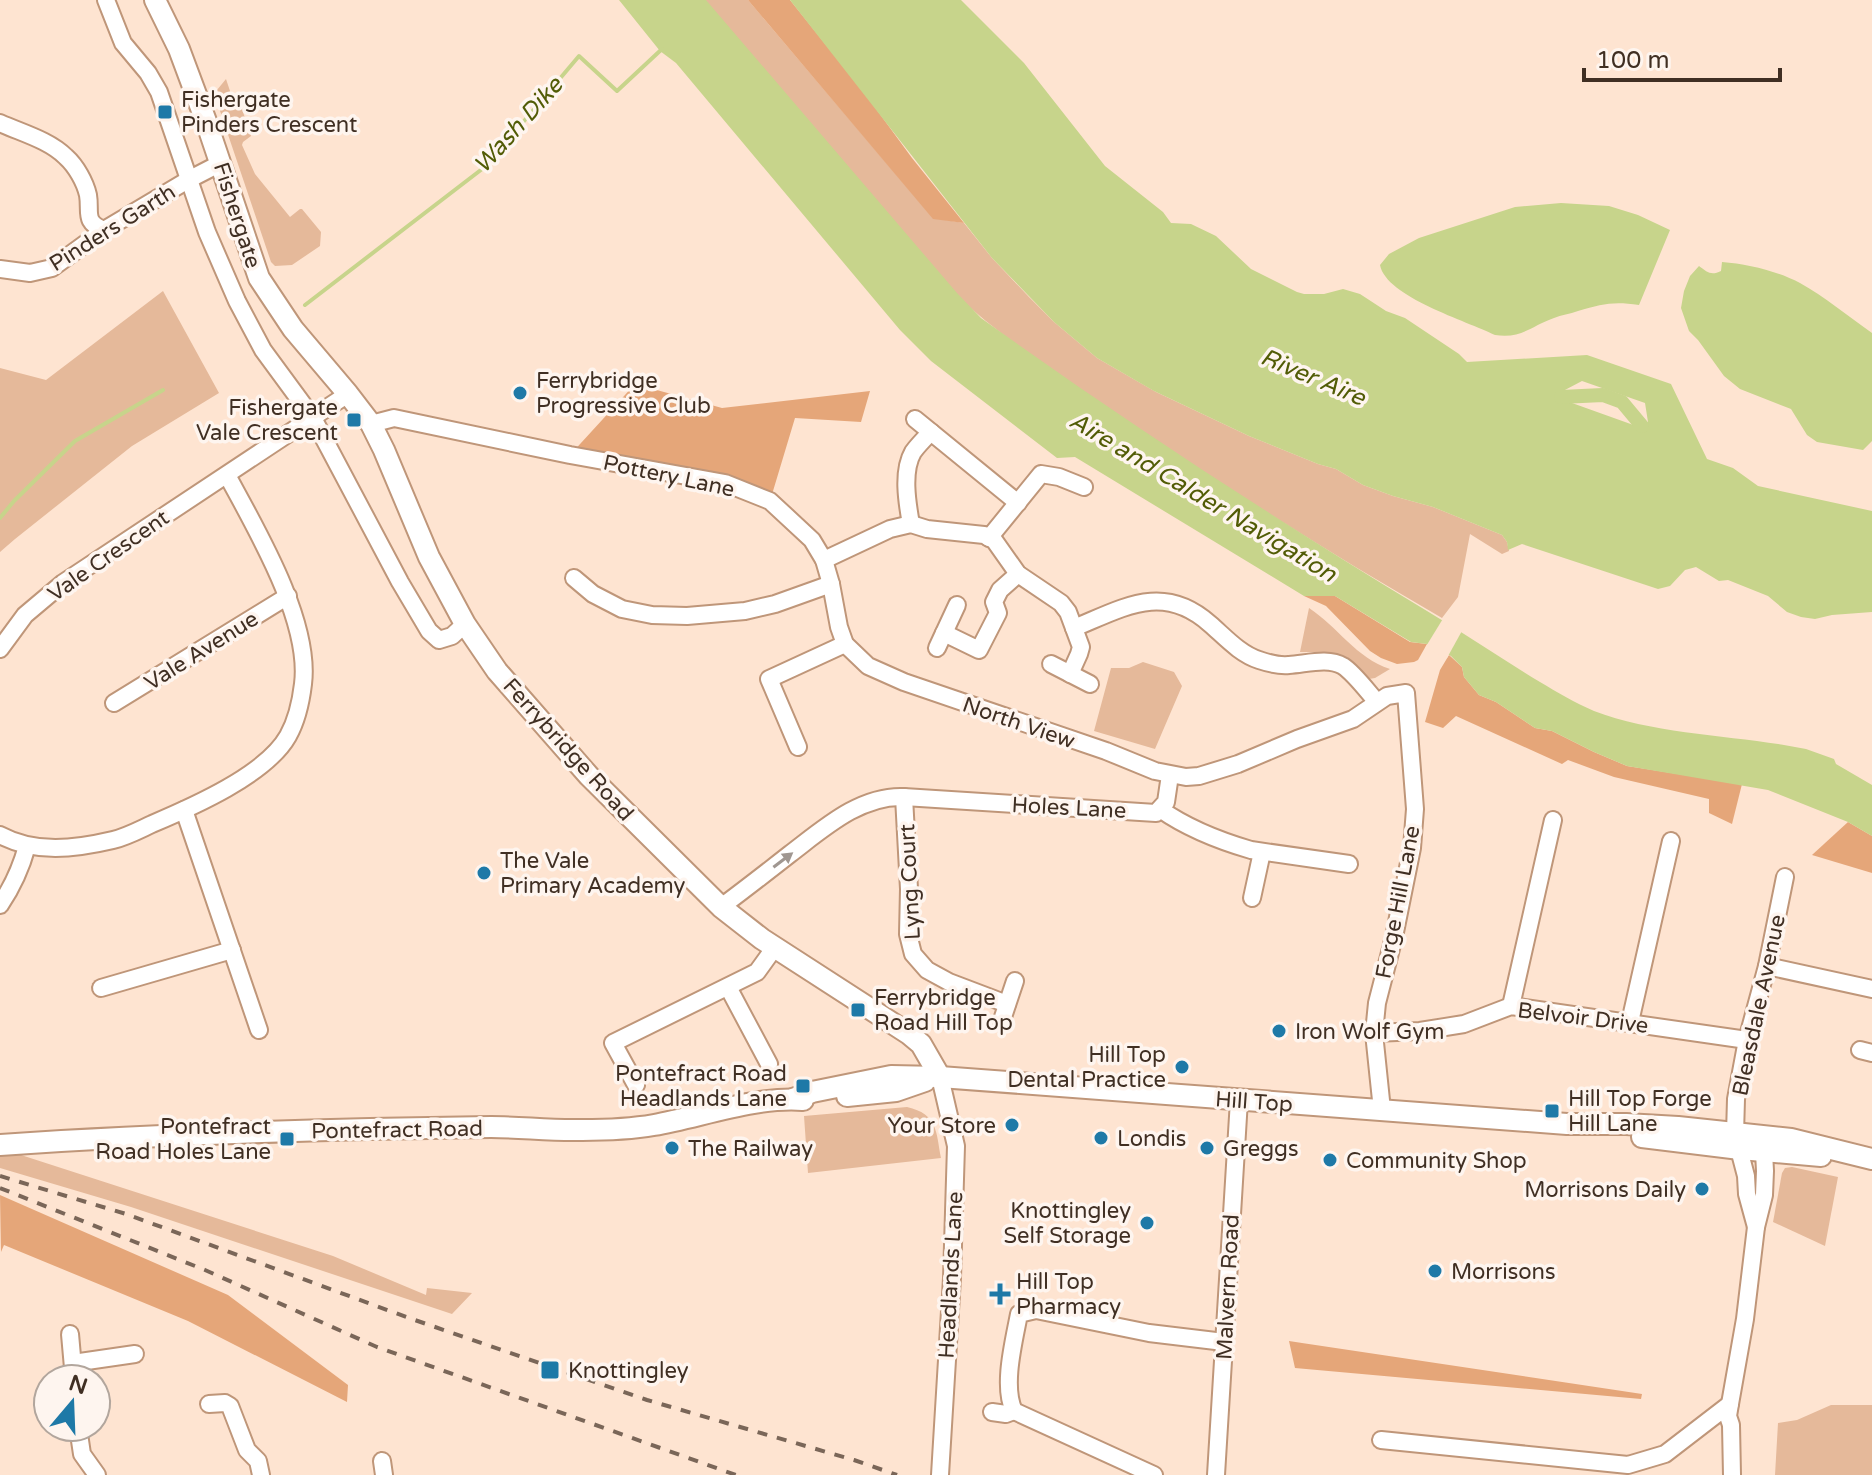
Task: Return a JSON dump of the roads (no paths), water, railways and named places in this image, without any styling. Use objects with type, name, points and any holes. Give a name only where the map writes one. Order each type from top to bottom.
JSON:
[{"type":"main road","name":"Fishergate","points":[[155,0],[179,49],[259,278],[293,329],[371,424],[384,450]]},
{"type":"main road","name":"Ferrybridge Road","points":[[384,450],[429,557],[465,624],[497,671],[589,776],[721,907],[775,947],[909,1034],[921,1044],[940,1077]]},
{"type":"main road","name":"Pontefract Road","points":[[0,1145],[331,1129],[496,1127],[581,1130],[652,1126],[760,1103],[793,1099],[810,1101],[896,1091],[940,1077]]},
{"type":"main road","name":"Hill Top","points":[[940,1077],[1567,1124],[1665,1126],[1742,1139],[1791,1139],[1872,1159],[1764,1152],[1742,1139]]},
{"type":"street","name":"Fishergate","points":[[106,0],[123,43],[159,92],[207,232],[237,301],[263,350],[313,418],[429,631],[439,640],[452,636],[465,624]]},
{"type":"street","points":[[0,123],[49,145],[67,157],[88,194],[89,219],[95,227],[104,230]]},
{"type":"street","name":"Pinders Garth","points":[[0,269],[30,273],[52,268],[104,230],[221,163]]},
{"type":"street","points":[[74,252],[88,208]]},
{"type":"street","name":"Vale Crescent","points":[[0,649],[25,615],[63,583],[348,394]]},
{"type":"street","name":"Pottery Lane","points":[[371,424],[394,418],[725,483],[770,501],[812,540],[824,560],[845,644]]},
{"type":"street","points":[[915,419],[1018,503]]},
{"type":"street","points":[[911,524],[907,471],[914,450],[931,432]]},
{"type":"street","points":[[989,538],[1041,474],[1084,487]]},
{"type":"street","points":[[0,835],[13,842],[44,848],[116,840],[232,786],[266,762],[287,738],[298,711],[303,681],[302,650],[288,596],[227,475]]},
{"type":"street","points":[[824,560],[890,529],[911,524],[927,529],[984,535],[994,540],[1018,574],[1061,603],[1068,612],[1081,647],[1070,674]]},
{"type":"street","points":[[957,605],[941,640],[979,650],[998,613],[994,602],[1000,590],[1018,574]]},
{"type":"street","points":[[574,578],[593,594],[622,609],[652,615],[687,616],[745,611],[831,584]]},
{"type":"street","name":"Vale Avenue","points":[[114,703],[288,596]]},
{"type":"street","points":[[1074,628],[1138,602],[1164,602],[1203,618],[1256,660],[1287,666],[1306,662],[1333,662],[1344,666],[1377,702],[1353,719],[1238,764],[1199,776],[1170,775],[1166,802],[1160,809],[1177,821],[1236,846],[1349,864]]},
{"type":"street","points":[[798,747],[769,679],[845,644]]},
{"type":"street","name":"North View","points":[[845,644],[868,666],[904,682],[1170,775]]},
{"type":"street","points":[[1051,664],[1090,684]]},
{"type":"street","name":"Forge Hill Lane","points":[[1377,702],[1387,696],[1406,693],[1415,809],[1412,848],[1377,1003],[1374,1033],[1382,1110]]},
{"type":"street","name":"Holes Lane","points":[[721,907],[841,817],[889,796],[1156,813],[1160,809]]},
{"type":"street","name":"Lyng Court","points":[[904,797],[908,934],[913,954],[927,970],[949,982],[1007,1004]]},
{"type":"street","points":[[184,810],[259,1030]]},
{"type":"street","points":[[1511,1006],[1553,820]]},
{"type":"street","points":[[1630,1022],[1671,841]]},
{"type":"street","points":[[0,905],[21,868],[27,846]]},
{"type":"street","points":[[1252,898],[1262,852]]},
{"type":"street","name":"Bleasdale Avenue","points":[[1756,1227],[1747,1194],[1736,1099],[1785,877]]},
{"type":"street","points":[[636,1085],[613,1043],[757,972],[775,947]]},
{"type":"street","points":[[101,988],[232,950]]},
{"type":"street","points":[[1767,966],[1872,989]]},
{"type":"street","points":[[1001,1023],[1015,981]]},
{"type":"street","points":[[728,987],[769,1064]]},
{"type":"street","name":"Belvoir Drive","points":[[1374,1033],[1420,1031],[1464,1024],[1511,1006],[1747,1040]]},
{"type":"street","name":"Headlands Lane","points":[[940,1077],[956,1146],[952,1278],[940,1475]]},
{"type":"street","name":"Malvern Road","points":[[1216,1475],[1239,1100]]},
{"type":"street","points":[[1723,1475],[1722,1429],[1729,1410],[1745,1319],[1756,1227],[1764,1195],[1764,1152]]},
{"type":"street","points":[[1154,1475],[1016,1413],[1011,1407],[1009,1388],[1019,1314],[1036,1310],[1149,1333],[1224,1342]]},
{"type":"street","points":[[70,1334],[73,1363]]},
{"type":"street","points":[[103,1363],[135,1354]]},
{"type":"street","points":[[209,1404],[225,1403],[230,1406],[247,1450],[258,1461],[261,1475]]},
{"type":"street","points":[[1381,1440],[1628,1465],[1665,1454],[1729,1410]]},
{"type":"street","points":[[1729,1410],[1732,1475]]},
{"type":"street","points":[[992,1412],[1016,1413]]},
{"type":"street","points":[[80,1443],[82,1454],[97,1475]]},
{"type":"water","name":"Aire and Calder Navigation","points":[[619,0],[706,0],[981,318],[1201,469],[1540,682],[1587,708],[1639,724],[1784,745],[1834,759],[1836,764],[1872,785],[1872,836],[1848,822],[1768,790],[1627,766],[1552,731],[1535,728],[1496,702],[1479,695],[1464,677],[1462,667],[1451,656],[1427,644],[1411,642],[1335,596],[1304,596],[1075,457],[1057,458],[931,361],[900,330],[676,63],[660,51]]},
{"type":"water","name":"River Aire","points":[[790,0],[961,0],[1024,63],[1105,166],[1163,212],[1171,223],[1191,224],[1216,236],[1251,269],[1304,294],[1324,294],[1343,289],[1360,294],[1386,311],[1405,318],[1467,362],[1587,355],[1671,384],[1707,459],[1733,468],[1758,486],[1872,511],[1872,612],[1815,619],[1801,617],[1787,612],[1768,596],[1728,580],[1719,581],[1696,567],[1685,570],[1670,586],[1658,589],[1522,544],[1508,550],[1502,535],[1433,507],[1363,485],[1336,469],[1249,436],[1154,391],[1097,358],[1054,322],[992,258]],"holes":[[[1582,381],[1645,403],[1648,422],[1639,427],[1561,397],[1563,391]]]},
{"type":"water","points":[[1561,203],[1609,206],[1670,230],[1639,305],[1601,305],[1557,317],[1512,335],[1495,335],[1412,298],[1386,277],[1380,265],[1389,254],[1419,238],[1515,207]]},
{"type":"water","points":[[1722,262],[1762,269],[1800,283],[1872,333],[1872,441],[1863,450],[1817,442],[1807,435],[1791,409],[1740,389],[1724,376],[1689,331],[1681,308],[1690,276],[1699,266],[1707,272],[1721,271]]},
{"type":"waterway","name":"Wash Dike","points":[[305,305],[486,166],[579,56],[617,91],[662,49]]},
{"type":"waterway","name":"Wash Dike","points":[[0,518],[75,441],[163,390]]},
{"type":"waterway","points":[[1561,397],[1603,395],[1622,402],[1642,426]]},
{"type":"railway","points":[[0,1176],[126,1214],[409,1318],[647,1400],[897,1475]]},
{"type":"railway","points":[[0,1188],[205,1270],[377,1347],[736,1475]]},
{"type":"place","name":"Fishergate Pinders Crescent","points":[[165,112]]},
{"type":"place","name":"Ferrybridge Progressive Club","points":[[520,393]]},
{"type":"place","name":"Fishergate Vale Crescent","points":[[354,420]]},
{"type":"place","name":"The Vale Primary Academy","points":[[484,873]]},
{"type":"place","name":"Ferrybridge Road Hill Top","points":[[858,1010]]},
{"type":"place","name":"Iron Wolf Gym","points":[[1279,1031]]},
{"type":"place","name":"Hill Top Dental Practice","points":[[1182,1067]]},
{"type":"place","name":"Pontefract Road Headlands Lane","points":[[803,1086]]},
{"type":"place","name":"Hill Top Forge Hill Lane","points":[[1552,1111]]},
{"type":"place","name":"Your Store","points":[[1012,1125]]},
{"type":"place","name":"Londis","points":[[1101,1138]]},
{"type":"place","name":"Pontefract Road Holes Lane","points":[[287,1139]]},
{"type":"place","name":"The Railway","points":[[672,1148]]},
{"type":"place","name":"Greggs","points":[[1207,1148]]},
{"type":"place","name":"Community Shop","points":[[1330,1160]]},
{"type":"place","name":"Morrisons Daily","points":[[1702,1189]]},
{"type":"place","name":"Knottingley Self Storage","points":[[1147,1223]]},
{"type":"place","name":"Morrisons","points":[[1435,1271]]},
{"type":"place","name":"Hill Top Pharmacy","points":[[1000,1294]]},
{"type":"place","name":"Knottingley","points":[[550,1370]]}]
